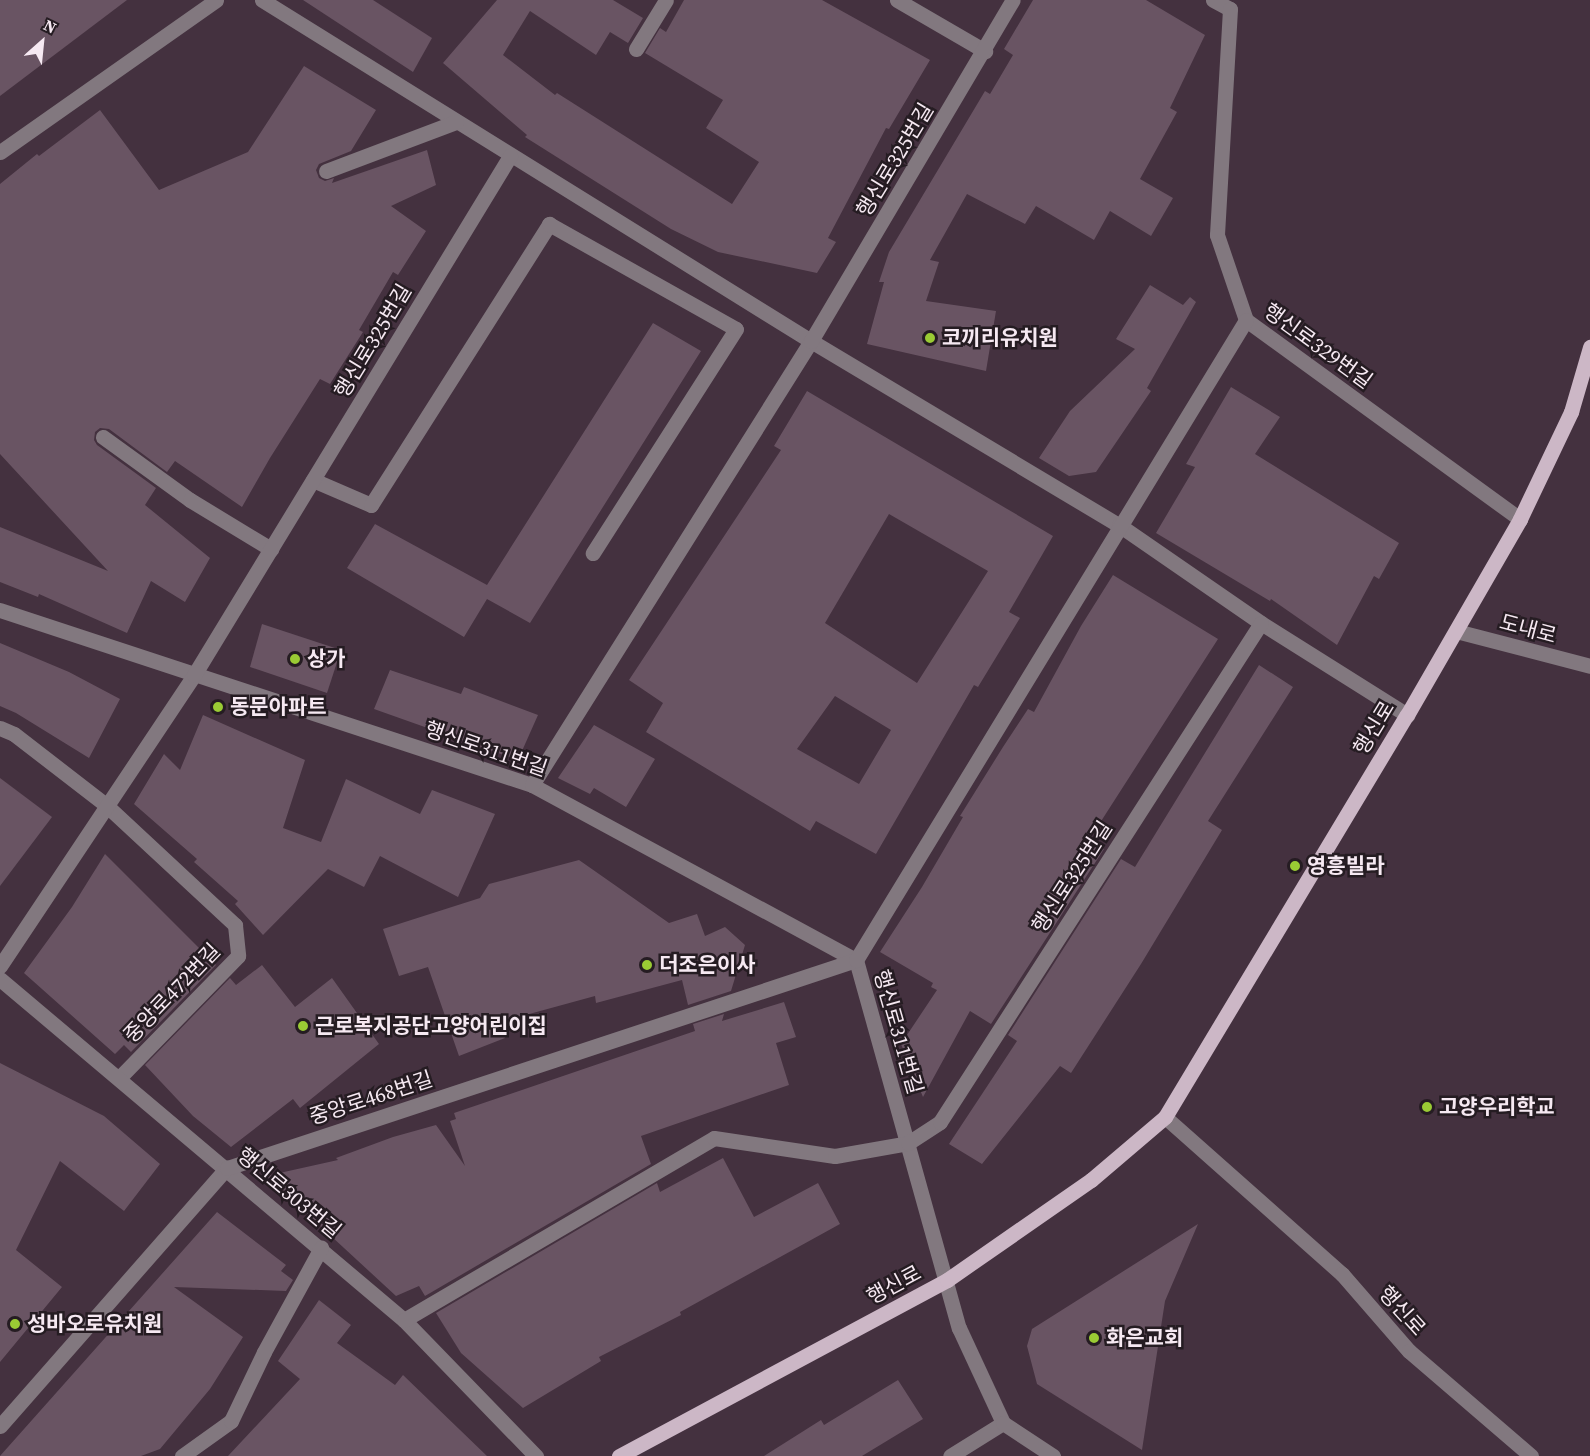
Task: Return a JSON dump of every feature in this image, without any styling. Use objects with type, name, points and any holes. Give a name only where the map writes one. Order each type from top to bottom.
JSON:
[{"type":"main road","name":"행신로","points":[[619,1456],[947,1280],[1091,1180],[1166,1117],[1407,715],[1520,519],[1571,412],[1590,347]]},
{"type":"street","points":[[0,152],[216,0]]},
{"type":"street","points":[[262,0],[811,341],[1119,525],[1261,623],[1407,715]]},
{"type":"street","points":[[636,48],[666,0]]},
{"type":"street","points":[[897,0],[985,51]]},
{"type":"street","name":"행신로325번길","points":[[532,785],[811,341],[985,51],[1012,0]]},
{"type":"street","name":"행신로329번길","points":[[1214,0],[1230,9],[1217,236],[1246,320],[1520,519]]},
{"type":"street","points":[[326,171],[456,122]]},
{"type":"street","name":"행신로325번길","points":[[194,675],[510,156]]},
{"type":"street","points":[[313,480],[371,505],[549,224],[736,329],[592,553]]},
{"type":"street","points":[[856,960],[1246,320]]},
{"type":"street","points":[[103,437],[190,500],[271,549]]},
{"type":"street","name":"행신로311번길","points":[[0,610],[532,785],[856,960],[959,1328],[1003,1423]]},
{"type":"street","name":"행신로325번길","points":[[908,1143],[940,1122],[1261,623]]},
{"type":"street","name":"도내로","points":[[1456,630],[1590,666]]},
{"type":"street","points":[[0,966],[194,675]]},
{"type":"street","name":"중앙로472번길","points":[[0,728],[14,734],[107,806],[235,925],[238,956],[119,1078]]},
{"type":"street","name":"중앙로468번길","points":[[226,1168],[856,960]]},
{"type":"street","name":"행신로303번길","points":[[0,979],[404,1320],[536,1456]]},
{"type":"street","name":"행신로","points":[[1166,1117],[1342,1274],[1409,1351],[1531,1456]]},
{"type":"street","points":[[404,1320],[714,1138],[835,1156],[908,1143]]},
{"type":"street","points":[[0,1426],[226,1168]]},
{"type":"street","points":[[182,1456],[231,1421],[264,1352],[321,1248]]},
{"type":"street","points":[[950,1456],[1003,1423],[1053,1456]]},
{"type":"building","points":[[0,0],[127,0],[0,96]]},
{"type":"building","points":[[303,0],[373,0],[432,38],[413,72]]},
{"type":"building","points":[[497,0],[613,0],[643,18],[628,43],[610,32],[596,55],[530,11],[503,55],[555,95],[557,93],[732,204],[759,162],[706,128],[723,100],[645,53],[660,28],[666,32],[684,0],[822,0],[930,60],[889,129],[886,128],[828,238],[836,242],[817,273],[718,252],[671,229],[525,137],[527,135],[443,63]]},
{"type":"building","points":[[1033,0],[1146,0],[1205,35],[1170,108],[1177,112],[1140,179],[1173,198],[1151,236],[1110,211],[1094,240],[1036,206],[1025,224],[967,194],[930,260],[939,262],[926,301],[996,311],[986,371],[867,344],[884,282],[879,282],[889,252],[985,91],[990,94],[1013,55],[1004,49]]},
{"type":"building","points":[[304,66],[376,110],[351,151],[319,164],[316,170],[319,178],[325,181],[334,178],[332,183],[427,150],[436,185],[391,206],[426,231],[398,275],[393,272],[359,330],[363,332],[330,384],[320,379],[242,507],[175,461],[167,472],[109,429],[100,428],[95,432],[94,440],[97,445],[156,488],[145,505],[210,558],[185,602],[151,581],[127,633],[39,594],[38,597],[0,582],[0,527],[108,571],[0,454],[0,184],[37,154],[39,156],[100,110],[159,190],[248,152]]},
{"type":"building","points":[[1150,285],[1183,305],[1190,297],[1196,302],[1147,388],[1151,391],[1096,472],[1069,476],[1039,458],[1070,411],[1135,349],[1116,339]]},
{"type":"building","points":[[653,323],[701,351],[530,623],[487,599],[464,637],[347,568],[375,524],[487,585]]},
{"type":"building","points":[[1231,387],[1280,417],[1255,454],[1399,543],[1379,579],[1374,576],[1337,645],[1271,599],[1270,601],[1156,533],[1195,467],[1186,464]]},
{"type":"building","points":[[807,391],[1053,536],[1009,612],[1020,618],[978,687],[974,685],[876,854],[816,821],[810,831],[646,732],[663,703],[629,680],[781,450],[774,446]],"holes":[[[889,514],[988,571],[917,683],[825,623]],[[835,696],[891,730],[859,784],[797,749]]]},
{"type":"building","points":[[1113,575],[1218,639],[1089,840],[1104,849],[991,1024],[970,1011],[923,1097],[901,1044],[937,990],[931,987],[933,983],[880,952],[922,887],[963,817],[960,816],[1003,747],[1028,709],[1034,712],[1081,626]]},
{"type":"building","name":"상가","points":[[262,624],[341,650],[327,693],[250,667]]},
{"type":"building","points":[[0,643],[69,672],[120,699],[89,758],[16,713],[0,706]]},
{"type":"building","points":[[1259,665],[1293,687],[1208,821],[1222,830],[1141,964],[1071,1073],[1060,1066],[982,1164],[949,1144],[1017,1041],[1008,1035],[1121,859],[1135,867]]},
{"type":"building","points":[[390,670],[461,694],[464,687],[538,715],[518,760],[374,709]]},
{"type":"building","points":[[203,715],[305,760],[283,828],[321,842],[346,779],[420,814],[432,790],[495,814],[458,897],[380,856],[364,887],[328,869],[263,935],[235,904],[238,901],[194,862],[197,859],[134,804],[164,754],[180,770]]},
{"type":"building","points":[[594,725],[655,759],[626,807],[594,788],[590,794],[558,778]]},
{"type":"building","points":[[0,778],[52,817],[0,886]]},
{"type":"building","points":[[105,854],[216,965],[131,1052],[124,1045],[115,1054],[24,973],[72,907]]},
{"type":"building","points":[[579,860],[669,923],[697,914],[705,936],[725,927],[745,945],[731,991],[688,1005],[682,980],[596,1003],[595,996],[500,1022],[505,1038],[459,1056],[428,967],[399,976],[383,929],[480,898],[489,884]]},
{"type":"building","points":[[262,965],[295,1007],[332,978],[379,1044],[300,1108],[293,1099],[231,1147],[193,1116],[145,1065],[230,978],[236,985]]},
{"type":"building","points":[[784,1002],[796,1037],[776,1043],[789,1085],[641,1136],[651,1164],[425,1296],[419,1286],[396,1296],[266,1176],[338,1160],[336,1158],[393,1137],[436,1125],[465,1166],[450,1121],[456,1119],[454,1113],[695,1031],[693,1024],[724,1014],[722,1021]]},
{"type":"building","points":[[0,1063],[104,1116],[160,1164],[124,1211],[60,1161],[16,1250],[62,1287],[0,1362]]},
{"type":"building","points":[[723,1158],[754,1217],[818,1183],[840,1224],[680,1312],[681,1315],[599,1357],[601,1361],[523,1408],[461,1353],[436,1313],[657,1183],[660,1192]]},
{"type":"building","points":[[217,1212],[286,1265],[281,1271],[293,1280],[286,1291],[174,1287],[243,1337],[210,1389],[160,1449],[141,1456],[0,1456]]},
{"type":"building","name":"화은교회","points":[[1198,1224],[1165,1301],[1142,1450],[1037,1384],[1027,1346],[1032,1329]]},
{"type":"building","points":[[319,1300],[351,1325],[337,1343],[395,1385],[403,1375],[487,1456],[228,1456],[300,1379],[278,1361]]},
{"type":"building","points":[[898,1380],[923,1419],[862,1456],[764,1456],[821,1420],[824,1425]]},
{"type":"place","name":"코끼리유치원","points":[[930,338]]},
{"type":"place","name":"상가","points":[[295,659]]},
{"type":"place","name":"동문아파트","points":[[218,707]]},
{"type":"place","name":"영흥빌라","points":[[1295,866]]},
{"type":"place","name":"더조은이사","points":[[647,965]]},
{"type":"place","name":"근로복지공단고양어린이집","points":[[303,1026]]},
{"type":"place","name":"고양우리학교","points":[[1427,1107]]},
{"type":"place","name":"성바오로유치원","points":[[15,1324]]},
{"type":"place","name":"화은교회","points":[[1094,1338]]}]
